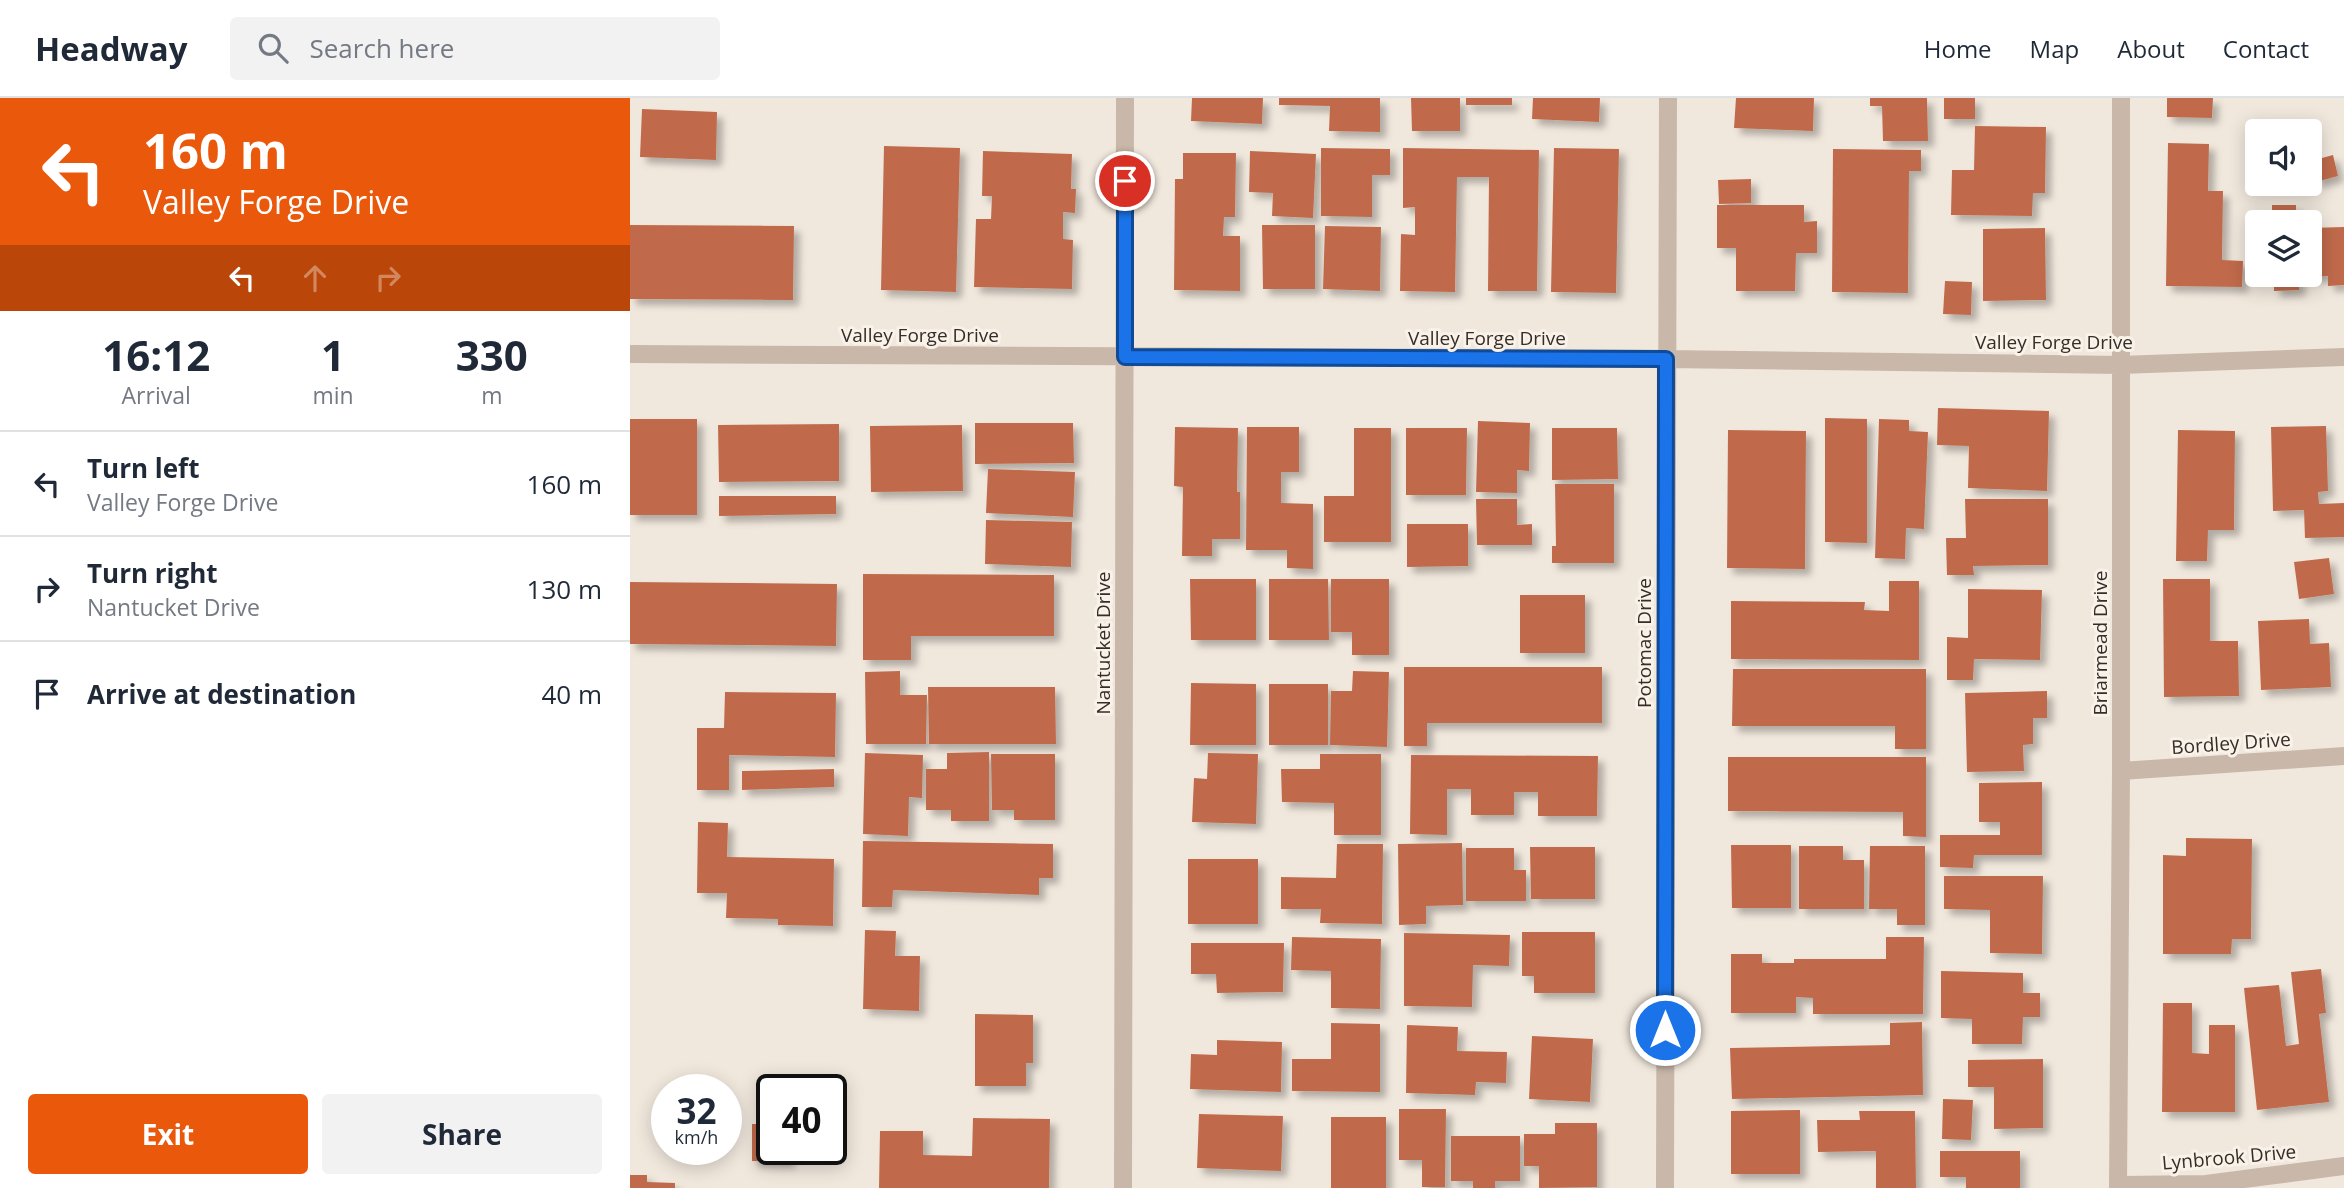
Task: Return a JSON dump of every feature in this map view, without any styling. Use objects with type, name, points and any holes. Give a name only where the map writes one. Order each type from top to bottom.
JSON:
[{"type":"street","name":"Nantucket Drive","points":[[1123,1188],[1125,98]]},
{"type":"street","name":"Potomac Drive","points":[[1665,1188],[1668,98]]},
{"type":"street","name":"Briarmead Drive","points":[[2118,1187],[2121,98]]},
{"type":"street","name":"Valley Forge Drive","points":[[630,354],[1666,359],[2120,365],[2344,357]]},
{"type":"street","name":"Bordley Drive","points":[[2121,771],[2344,756]]},
{"type":"street","name":"Lynbrook Drive","points":[[2118,1187],[2206,1184],[2344,1166]]},
{"type":"building","points":[[1192,98],[1263,98],[1262,124],[1191,121]]},
{"type":"building","points":[[1279,98],[1380,98],[1380,132],[1329,131],[1330,106],[1279,105]]},
{"type":"building","points":[[1411,98],[1460,98],[1460,131],[1412,131]]},
{"type":"building","points":[[1466,98],[1512,98],[1512,105],[1466,105]]},
{"type":"building","points":[[1533,98],[1600,98],[1599,122],[1532,119]]},
{"type":"building","points":[[1736,98],[1814,98],[1813,131],[1734,128]]},
{"type":"building","points":[[1870,98],[1927,98],[1928,141],[1883,141],[1882,106],[1870,106]]},
{"type":"building","points":[[1944,98],[1975,98],[1975,119],[1944,119]]},
{"type":"building","points":[[2167,98],[2213,98],[2212,118],[2167,117]]},
{"type":"building","points":[[642,109],[717,112],[716,160],[640,157]]},
{"type":"building","points":[[1975,126],[2046,127],[2045,193],[2033,193],[2032,216],[1951,215],[1952,170],[1974,170]]},
{"type":"building","points":[[2168,143],[2209,144],[2208,191],[2223,191],[2222,260],[2243,261],[2242,287],[2166,286]]},
{"type":"building","points":[[884,146],[960,148],[956,292],[881,290]]},
{"type":"building","points":[[1321,148],[1390,149],[1390,175],[1372,175],[1372,217],[1321,216]]},
{"type":"building","points":[[1403,148],[1539,150],[1537,291],[1488,291],[1489,177],[1457,177],[1455,292],[1400,291],[1401,234],[1415,235],[1415,207],[1403,208]]},
{"type":"building","points":[[1554,148],[1619,149],[1616,293],[1551,292]]},
{"type":"building","points":[[1833,149],[1921,150],[1921,171],[1909,171],[1908,293],[1832,292]]},
{"type":"building","points":[[983,151],[1072,154],[1071,189],[1076,189],[1075,213],[1063,212],[1063,239],[1073,240],[1072,289],[974,287],[976,219],[991,219],[992,196],[982,196]]},
{"type":"building","points":[[1250,151],[1316,154],[1313,218],[1272,216],[1273,193],[1249,192]]},
{"type":"building","points":[[1183,153],[1236,153],[1235,217],[1224,217],[1223,236],[1240,236],[1240,291],[1174,290],[1175,179],[1183,179]]},
{"type":"building","points":[[2333,155],[2338,176],[2322,180],[2322,158]]},
{"type":"building","points":[[1751,179],[1751,203],[1719,204],[1718,180]]},
{"type":"building","points":[[1717,205],[1804,205],[1804,222],[1817,221],[1817,253],[1796,253],[1795,291],[1736,291],[1736,248],[1717,248]]},
{"type":"building","points":[[2272,205],[2296,205],[2296,210],[2272,210]]},
{"type":"building","points":[[630,225],[794,226],[793,300],[630,299]]},
{"type":"building","points":[[1262,225],[1315,225],[1315,289],[1263,289]]},
{"type":"building","points":[[1325,226],[1381,227],[1380,291],[1323,289]]},
{"type":"building","points":[[2344,227],[2344,285],[2328,286],[2328,276],[2322,276],[2322,228]]},
{"type":"building","points":[[2045,228],[2046,300],[1983,301],[1983,229]]},
{"type":"building","points":[[1945,281],[1972,282],[1971,315],[1943,314]]},
{"type":"building","points":[[2274,287],[2299,287],[2299,290],[2274,291]]},
{"type":"building","points":[[1938,408],[2049,411],[2047,491],[1968,488],[1969,446],[1937,445]]},
{"type":"building","points":[[1825,418],[1867,419],[1867,543],[1825,542]]},
{"type":"building","points":[[630,419],[697,419],[697,515],[630,515]]},
{"type":"building","points":[[1879,419],[1909,420],[1909,431],[1928,432],[1924,529],[1906,528],[1905,559],[1875,558]]},
{"type":"building","points":[[1478,421],[1530,423],[1529,471],[1517,470],[1517,493],[1476,492]]},
{"type":"building","points":[[975,423],[1073,423],[1074,463],[975,464]]},
{"type":"building","points":[[839,424],[839,481],[719,482],[718,425]]},
{"type":"building","points":[[962,425],[963,491],[871,492],[870,426]]},
{"type":"building","points":[[2326,426],[2328,491],[2318,492],[2319,504],[2344,503],[2344,537],[2305,538],[2304,510],[2273,511],[2271,427]]},
{"type":"building","points":[[1175,427],[1238,428],[1237,492],[1240,492],[1240,539],[1212,539],[1212,556],[1182,556],[1183,487],[1174,486]]},
{"type":"building","points":[[1247,427],[1299,427],[1299,472],[1281,472],[1281,503],[1313,504],[1313,569],[1287,568],[1287,550],[1246,550]]},
{"type":"building","points":[[1354,428],[1391,428],[1391,542],[1324,542],[1324,496],[1354,496]]},
{"type":"building","points":[[1406,428],[1467,428],[1466,495],[1406,495]]},
{"type":"building","points":[[1552,428],[1617,428],[1618,479],[1552,480]]},
{"type":"building","points":[[1728,430],[1806,431],[1805,569],[1727,568]]},
{"type":"building","points":[[2178,430],[2235,431],[2234,530],[2208,530],[2207,561],[2176,561]]},
{"type":"building","points":[[988,469],[1075,472],[1073,517],[986,513]]},
{"type":"building","points":[[1555,484],[1614,484],[1614,563],[1552,563],[1552,546],[1556,546]]},
{"type":"building","points":[[719,496],[836,496],[836,514],[719,516]]},
{"type":"building","points":[[1476,499],[1517,499],[1517,525],[1532,524],[1532,545],[1477,545]]},
{"type":"building","points":[[1965,499],[2048,499],[2048,565],[1973,566],[1974,575],[1947,575],[1946,538],[1966,538]]},
{"type":"building","points":[[986,520],[1072,522],[1071,567],[985,564]]},
{"type":"building","points":[[1407,524],[1468,524],[1468,566],[1407,567]]},
{"type":"building","points":[[2329,558],[2334,594],[2299,599],[2294,562]]},
{"type":"building","points":[[863,574],[1054,575],[1054,636],[911,636],[911,660],[863,660]]},
{"type":"building","points":[[1190,579],[1256,579],[1256,640],[1191,640]]},
{"type":"building","points":[[1269,579],[1328,579],[1329,640],[1269,640]]},
{"type":"building","points":[[1331,579],[1389,579],[1389,655],[1352,655],[1352,632],[1331,632]]},
{"type":"building","points":[[2163,579],[2210,579],[2210,641],[2238,641],[2239,696],[2164,697]]},
{"type":"building","points":[[1889,581],[1919,581],[1919,660],[1731,659],[1731,601],[1865,602],[1864,610],[1889,611]]},
{"type":"building","points":[[630,582],[837,584],[836,646],[630,644]]},
{"type":"building","points":[[1968,589],[2042,590],[2040,660],[1974,659],[1973,680],[1947,680],[1947,637],[1968,638]]},
{"type":"building","points":[[1520,595],[1585,595],[1585,653],[1520,653]]},
{"type":"building","points":[[2309,619],[2310,644],[2329,643],[2331,687],[2261,690],[2258,621]]},
{"type":"building","points":[[1404,667],[1602,667],[1602,723],[1427,723],[1427,746],[1404,746]]},
{"type":"building","points":[[1733,669],[1926,669],[1926,749],[1895,749],[1895,726],[1732,726]]},
{"type":"building","points":[[900,671],[900,695],[927,695],[926,744],[866,744],[865,672]]},
{"type":"building","points":[[1353,671],[1389,672],[1387,747],[1330,745],[1331,691],[1352,691]]},
{"type":"building","points":[[1191,683],[1256,684],[1256,745],[1190,745]]},
{"type":"building","points":[[1269,684],[1328,684],[1328,745],[1269,745]]},
{"type":"building","points":[[928,687],[1055,687],[1056,744],[929,744]]},
{"type":"building","points":[[2047,691],[2047,718],[2033,718],[2033,744],[2023,745],[2024,771],[1967,772],[1965,693]]},
{"type":"building","points":[[725,692],[836,693],[835,757],[729,755],[729,790],[697,790],[697,728],[724,728]]},
{"type":"building","points":[[989,752],[989,821],[951,821],[951,810],[926,810],[926,769],[947,769],[947,753]]},
{"type":"building","points":[[865,753],[923,755],[922,798],[909,797],[908,836],[863,834]]},
{"type":"building","points":[[1208,753],[1258,754],[1256,824],[1192,822],[1194,778],[1207,779]]},
{"type":"building","points":[[991,754],[1055,754],[1055,820],[1014,820],[1014,810],[992,810]]},
{"type":"building","points":[[1320,754],[1381,754],[1381,835],[1334,835],[1334,803],[1282,802],[1281,769],[1320,769]]},
{"type":"building","points":[[1411,755],[1598,756],[1597,816],[1538,816],[1538,792],[1514,792],[1514,815],[1471,815],[1471,789],[1447,789],[1447,835],[1410,834]]},
{"type":"building","points":[[1728,757],[1926,757],[1926,837],[1903,836],[1903,812],[1728,811]]},
{"type":"building","points":[[834,769],[834,787],[742,790],[742,771]]},
{"type":"building","points":[[2042,782],[2042,855],[1974,855],[1973,868],[1940,867],[1940,835],[2000,835],[2000,822],[1979,822],[1979,783]]},
{"type":"building","points":[[698,822],[728,823],[727,857],[834,859],[833,926],[778,925],[778,919],[726,918],[727,893],[697,893]]},
{"type":"building","points":[[2186,838],[2252,839],[2251,939],[2232,939],[2231,954],[2163,954],[2163,855],[2186,856]]},
{"type":"building","points":[[863,841],[1053,844],[1053,878],[1039,878],[1039,895],[893,890],[892,907],[862,907]]},
{"type":"building","points":[[1462,843],[1463,905],[1426,906],[1426,924],[1399,925],[1398,844]]},
{"type":"building","points":[[1337,844],[1383,844],[1382,924],[1320,923],[1321,909],[1281,909],[1281,877],[1336,878]]},
{"type":"building","points":[[1731,845],[1791,845],[1791,908],[1732,908]]},
{"type":"building","points":[[1799,846],[1843,846],[1843,860],[1864,860],[1864,909],[1799,909]]},
{"type":"building","points":[[1870,846],[1925,846],[1925,925],[1897,925],[1897,909],[1869,909]]},
{"type":"building","points":[[1530,847],[1595,847],[1595,899],[1531,899]]},
{"type":"building","points":[[1466,848],[1514,848],[1514,870],[1526,870],[1526,901],[1466,901]]},
{"type":"building","points":[[1188,859],[1258,859],[1258,924],[1188,924]]},
{"type":"building","points":[[1944,876],[2043,876],[2042,954],[1990,953],[1990,910],[1944,909]]},
{"type":"building","points":[[865,930],[896,931],[895,956],[920,956],[919,1011],[863,1009]]},
{"type":"building","points":[[1522,932],[1595,932],[1595,993],[1534,993],[1534,976],[1522,976]]},
{"type":"building","points":[[1404,933],[1510,935],[1509,966],[1473,965],[1472,1007],[1404,1006]]},
{"type":"building","points":[[1292,937],[1381,939],[1380,1009],[1331,1008],[1331,971],[1291,970]]},
{"type":"building","points":[[1886,937],[1924,937],[1923,1014],[1813,1014],[1813,998],[1796,997],[1796,1013],[1731,1013],[1731,954],[1762,954],[1762,963],[1794,963],[1794,959],[1886,959]]},
{"type":"building","points":[[1191,943],[1284,943],[1283,992],[1217,993],[1216,974],[1191,974]]},
{"type":"building","points":[[2321,969],[2326,1013],[2319,1014],[2329,1102],[2257,1110],[2244,988],[2279,985],[2286,1046],[2299,1044],[2291,972]]},
{"type":"building","points":[[1941,971],[2023,973],[2023,993],[2040,993],[2040,1017],[2023,1017],[2022,1044],[1972,1044],[1972,1019],[1941,1018]]},
{"type":"building","points":[[2163,1003],[2192,1003],[2192,1053],[2209,1054],[2209,1025],[2235,1025],[2235,1112],[2162,1112]]},
{"type":"building","points":[[975,1014],[1033,1015],[1033,1063],[1026,1063],[1026,1086],[975,1086]]},
{"type":"building","points":[[1922,1022],[1923,1095],[1732,1099],[1730,1048],[1890,1045],[1890,1023]]},
{"type":"building","points":[[1331,1023],[1380,1024],[1380,1092],[1292,1091],[1292,1059],[1331,1059]]},
{"type":"building","points":[[1407,1025],[1458,1027],[1457,1051],[1507,1052],[1506,1083],[1476,1082],[1475,1095],[1406,1093]]},
{"type":"building","points":[[1532,1036],[1593,1039],[1590,1102],[1529,1099]]},
{"type":"building","points":[[1217,1040],[1282,1042],[1281,1092],[1190,1089],[1191,1054],[1217,1055]]},
{"type":"building","points":[[2043,1059],[2043,1128],[1994,1129],[1994,1087],[1968,1087],[1968,1060]]},
{"type":"building","points":[[1943,1099],[1973,1100],[1971,1140],[1942,1139]]},
{"type":"building","points":[[1399,1109],[1446,1109],[1445,1187],[1422,1187],[1422,1160],[1399,1160]]},
{"type":"building","points":[[1800,1110],[1800,1174],[1731,1174],[1731,1111]]},
{"type":"building","points":[[1859,1111],[1915,1111],[1916,1188],[1876,1188],[1876,1151],[1818,1152],[1817,1120],[1860,1120]]},
{"type":"building","points":[[1199,1114],[1283,1116],[1281,1171],[1197,1168]]},
{"type":"building","points":[[1331,1117],[1386,1117],[1386,1188],[1331,1188]]},
{"type":"building","points":[[973,1118],[1050,1119],[1049,1188],[879,1188],[880,1131],[923,1131],[923,1155],[972,1156]]},
{"type":"building","points":[[1555,1123],[1597,1123],[1597,1187],[1539,1188],[1539,1166],[1524,1166],[1524,1134],[1555,1134]]},
{"type":"building","points":[[752,1124],[756,1124],[756,1161],[752,1161]]},
{"type":"building","points":[[1451,1136],[1520,1136],[1520,1181],[1495,1181],[1495,1188],[1473,1188],[1473,1181],[1451,1181]]},
{"type":"building","points":[[1940,1151],[2020,1151],[2020,1188],[1966,1188],[1966,1177],[1940,1177]]},
{"type":"building","points":[[630,1175],[647,1175],[647,1182],[675,1183],[675,1188],[630,1188]]},
{"type":"route","points":[[1125,181],[1125,357],[1666,359],[1665,1030]]}]
